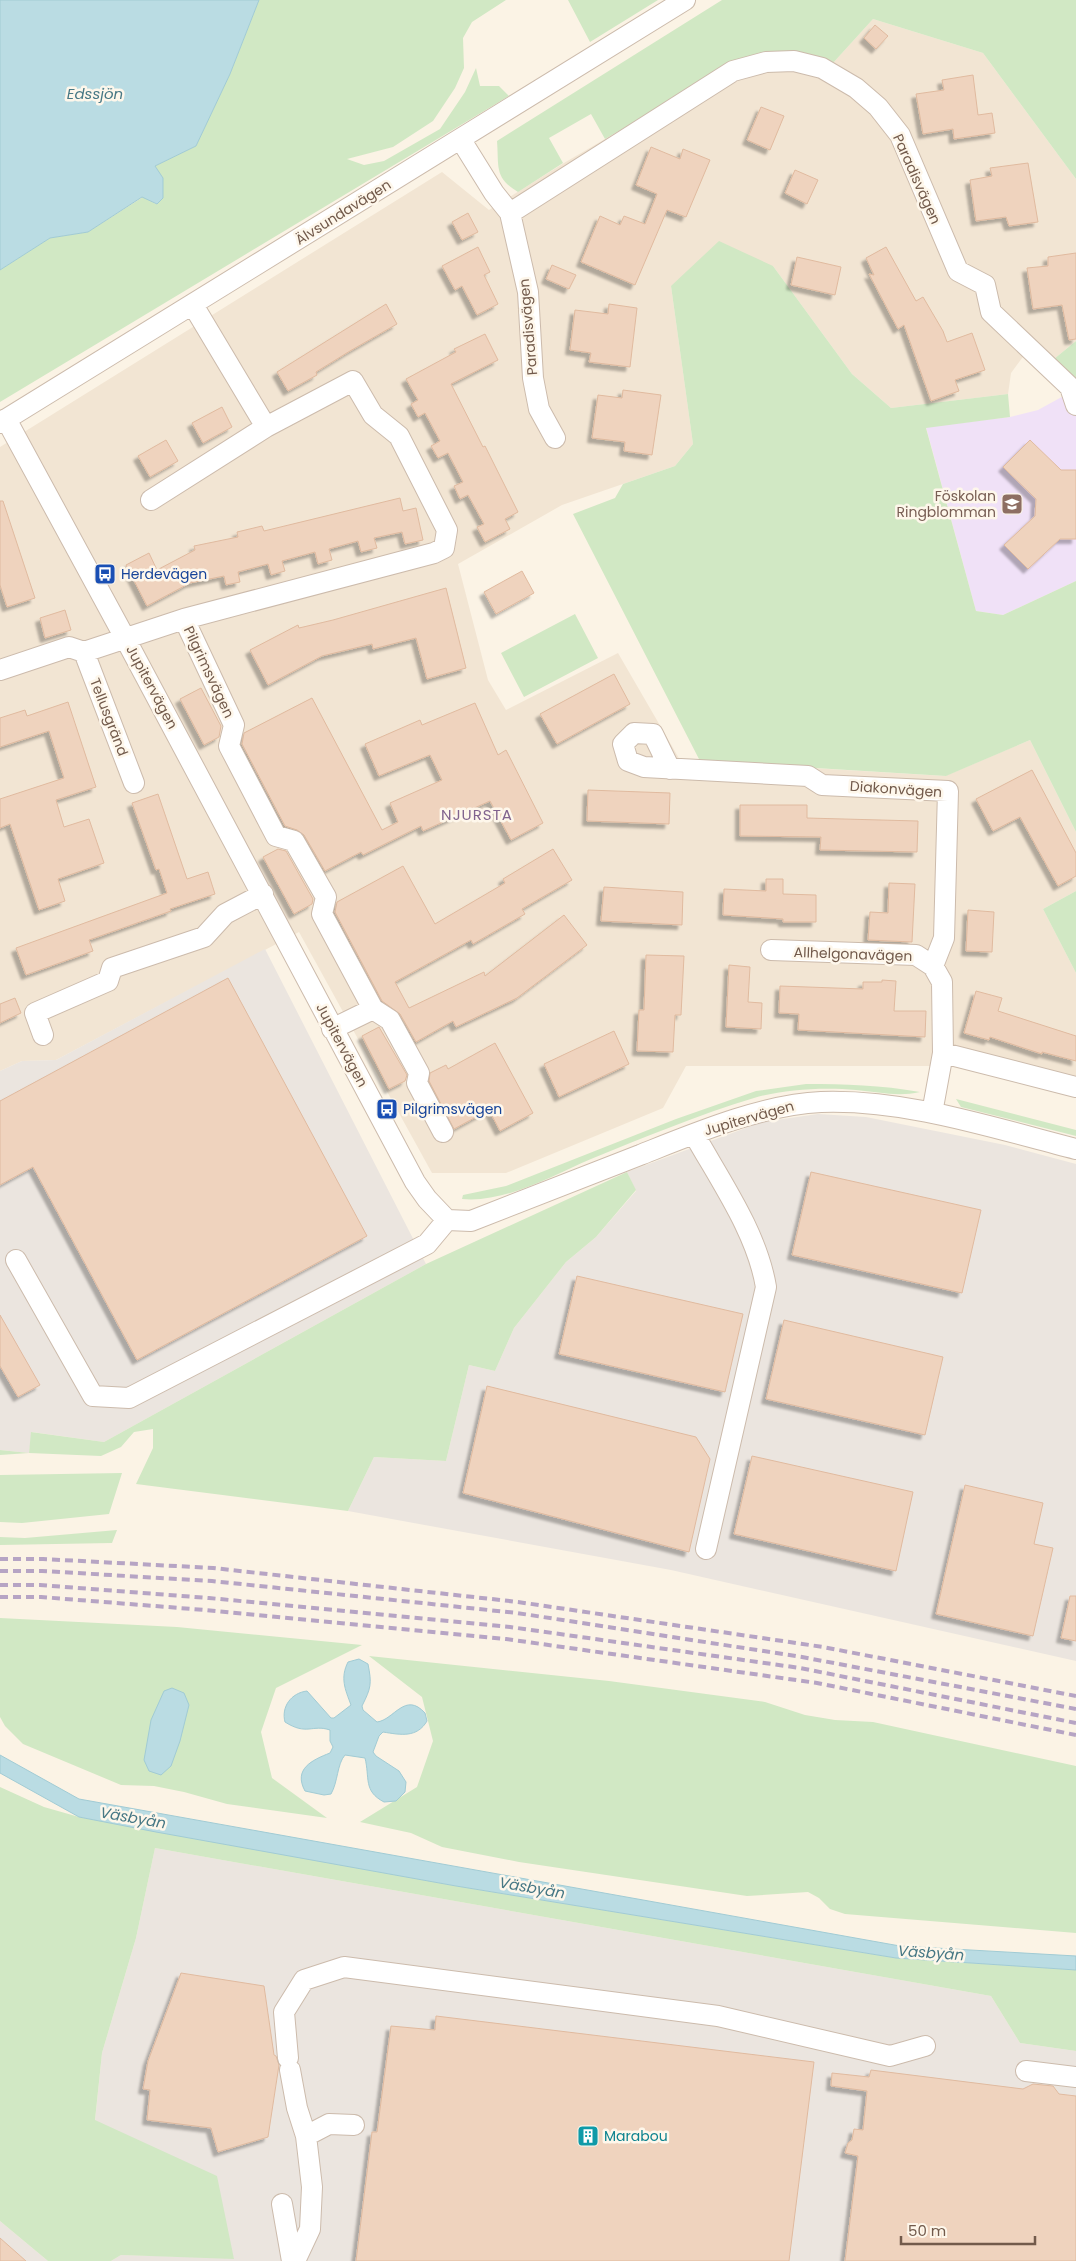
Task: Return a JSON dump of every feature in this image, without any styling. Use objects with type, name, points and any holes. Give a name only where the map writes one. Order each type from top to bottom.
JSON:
[{"type":"street","name":"Älvsundavägen","points":[[3,421],[685,0]]},
{"type":"street","name":"Paradisvägen","points":[[510,213],[733,71],[766,62],[794,61],[822,68],[856,88],[878,107],[900,136],[958,271],[986,285],[991,312],[1073,396]]},
{"type":"street","name":"Paradisvägen","points":[[461,140],[494,193],[510,213],[528,292],[533,378],[539,408],[555,438]]},
{"type":"street","points":[[193,305],[266,427]]},
{"type":"street","points":[[0,670],[69,647],[84,652],[184,619],[434,553],[444,548],[447,530],[399,436],[373,415],[353,381],[266,427],[151,500]]},
{"type":"street","name":"Jupitervägen","points":[[3,421],[125,638],[415,1182],[428,1200],[447,1220],[471,1221],[694,1134],[783,1106],[819,1102],[859,1102],[932,1113],[1076,1149]]},
{"type":"street","name":"Pilgrimsvägen","points":[[184,619],[234,724],[230,746],[276,836],[294,841],[326,897],[322,914],[373,1009],[390,1020],[419,1073],[417,1082],[442,1132]]},
{"type":"street","name":"Tellusgränd","points":[[84,652],[134,782]]},
{"type":"street","name":"Diakonvägen","points":[[670,769],[808,776],[822,785],[948,792],[944,938],[933,966]]},
{"type":"street","points":[[43,1035],[36,1013],[108,981],[112,968],[204,937],[225,914],[263,894]]},
{"type":"street","name":"Allhelgonavägen","points":[[770,950],[916,955],[933,966]]},
{"type":"street","points":[[932,1113],[943,1053],[942,982],[933,966]]},
{"type":"street","points":[[332,1029],[373,1009]]},
{"type":"street","points":[[943,1053],[1076,1087]]},
{"type":"street","points":[[694,1134],[742,1221],[762,1265],[766,1287],[706,1549]]},
{"type":"street","points":[[16,1260],[93,1396],[128,1398],[427,1244],[447,1220]]},
{"type":"street","points":[[293,2261],[310,2229],[312,2187],[306,2136],[297,2108],[289,2064],[284,2012],[304,1980],[344,1967],[718,2016],[890,2056],[925,2046]]},
{"type":"street","points":[[1026,2071],[1076,2077]]},
{"type":"street","points":[[306,2136],[329,2124],[354,2125]]},
{"type":"street","points":[[282,2204],[293,2261]]},
{"type":"shaded area","points":[[873,19],[983,53],[1076,179],[1076,341],[1054,359],[1025,354],[1011,373],[1008,394],[891,408],[852,374],[773,266],[671,286],[693,444],[675,466],[562,505],[458,564],[488,680],[506,710],[618,653],[680,760],[945,776],[1030,740],[1076,832],[1076,891],[1043,909],[1076,973],[1076,1094],[962,1066],[686,1066],[663,1108],[506,1173],[432,1173],[299,932],[56,1060],[22,1061],[0,1071],[0,447],[442,172],[489,210],[564,163],[730,66],[833,63]]},
{"type":"shaded area","name":"Föskolan Ringblomman","points":[[1069,393],[1076,400],[1076,581],[1003,615],[976,611],[926,427],[1010,417],[1038,410]]},
{"type":"shaded area","points":[[265,949],[426,1264],[104,1442],[32,1432],[29,1453],[0,1450],[0,1071],[22,1061],[56,1060]]},
{"type":"shaded area","points":[[818,1114],[866,1117],[1005,1145],[1076,1164],[1076,1661],[671,1570],[348,1511],[374,1457],[446,1461],[469,1365],[495,1371],[514,1328],[566,1262],[596,1237],[636,1191],[627,1172],[762,1122]]},
{"type":"shaded area","points":[[155,1848],[991,1996],[1020,2043],[1076,2051],[1076,2261],[111,2261],[121,2255],[234,2258],[95,2121],[102,2053],[136,1938]]},
{"type":"shaded area","points":[[0,2221],[48,2261],[0,2261]]},
{"type":"green space","points":[[259,0],[506,0],[472,22],[463,38],[464,68],[455,88],[433,121],[393,147],[347,159],[364,165],[384,161],[440,129],[465,92],[476,68],[480,86],[499,86],[509,96],[0,402],[0,270],[50,238],[88,232],[143,197],[156,204],[163,198],[163,178],[155,166],[196,146],[230,74]]},
{"type":"green space","points":[[568,0],[658,0],[590,42]]},
{"type":"green space","points":[[722,0],[1076,0],[1076,179],[983,53],[873,19],[833,63],[730,66],[605,139],[591,114],[549,138],[563,163],[518,192],[505,182],[499,171],[497,141]]},
{"type":"green space","points":[[719,241],[773,266],[852,374],[891,408],[1008,394],[1010,417],[926,428],[976,611],[1003,615],[1076,581],[1076,832],[1030,740],[946,776],[700,761],[573,514],[615,498],[623,484],[675,466],[693,444],[671,286]]},
{"type":"green space","points":[[1076,341],[1076,382],[1054,359]]},
{"type":"green space","points":[[575,614],[598,658],[524,697],[501,653]]},
{"type":"green space","points":[[1076,891],[1076,973],[1043,909]]},
{"type":"green space","points":[[806,1084],[863,1085],[920,1092],[896,1094],[844,1089],[818,1089],[766,1095],[672,1127],[512,1193],[479,1199],[462,1199],[463,1195],[506,1186],[676,1119],[756,1091]]},
{"type":"green space","points":[[956,1099],[1076,1130],[1076,1136],[961,1107]]},
{"type":"green space","points":[[627,1172],[636,1190],[596,1237],[566,1262],[514,1328],[495,1371],[469,1365],[446,1461],[374,1457],[348,1511],[136,1484],[153,1448],[153,1429],[134,1432],[121,1447],[101,1456],[29,1453],[31,1432],[104,1442],[426,1264]]},
{"type":"green space","points":[[0,1450],[29,1453],[0,1455]]},
{"type":"green space","points":[[122,1473],[109,1514],[22,1523],[0,1522],[0,1475]]},
{"type":"green space","points":[[117,1530],[112,1543],[0,1545],[0,1537],[25,1538]]},
{"type":"green space","points":[[0,1618],[177,1627],[362,1645],[276,1688],[261,1732],[272,1778],[327,1818],[227,1804],[154,1786],[121,1785],[23,1744],[5,1726],[0,1717]]},
{"type":"green space","points":[[369,1656],[609,1681],[765,1702],[805,1715],[835,1720],[873,1722],[1076,1766],[1076,1933],[845,1914],[830,1909],[819,1898],[808,1892],[747,1896],[519,1862],[442,1847],[411,1833],[360,1822],[417,1787],[433,1741],[422,1697]]},
{"type":"green space","points":[[0,1787],[44,1807],[79,1817],[456,1886],[896,1958],[1076,1970],[1076,2051],[1020,2043],[991,1996],[155,1848],[136,1938],[102,2053],[95,2120],[217,2176],[234,2259],[121,2255],[111,2261],[48,2261],[0,2221]]},
{"type":"water","name":"Edssjön","points":[[0,0],[259,0],[230,74],[196,146],[155,166],[163,178],[163,198],[157,204],[142,197],[88,232],[50,238],[0,270]]},
{"type":"water","points":[[359,1659],[368,1664],[370,1676],[370,1686],[362,1706],[363,1710],[377,1722],[389,1717],[400,1708],[411,1705],[418,1707],[425,1713],[427,1721],[413,1733],[383,1732],[379,1736],[373,1752],[399,1771],[406,1782],[405,1792],[396,1801],[384,1802],[377,1798],[370,1789],[365,1758],[345,1755],[340,1763],[331,1794],[324,1795],[305,1791],[301,1777],[303,1771],[311,1762],[330,1753],[333,1747],[330,1741],[330,1730],[318,1728],[304,1729],[285,1722],[284,1711],[288,1702],[301,1692],[307,1691],[331,1718],[334,1718],[351,1705],[345,1689],[344,1673],[348,1662]]},
{"type":"water","points":[[172,1688],[184,1693],[189,1705],[180,1741],[171,1766],[161,1775],[149,1771],[144,1760],[151,1720],[164,1691]]},
{"type":"water","name":"Väsbyån","points":[[0,1755],[79,1799],[900,1946],[1076,1956],[1076,1970],[896,1958],[456,1886],[79,1817],[0,1773]]},
{"type":"building","points":[[875,25],[888,36],[876,49],[864,38]]},
{"type":"building","points":[[973,75],[978,115],[992,113],[995,133],[954,139],[953,129],[923,134],[916,94],[944,90],[942,80]]},
{"type":"building","points":[[761,107],[784,116],[770,150],[747,140]]},
{"type":"building","points":[[651,147],[680,159],[683,149],[710,160],[686,217],[667,210],[635,285],[581,262],[600,216],[620,225],[624,216],[645,224],[657,194],[636,185]]},
{"type":"building","points":[[1028,163],[1038,222],[1009,226],[1006,217],[976,221],[970,180],[992,176],[990,168]]},
{"type":"building","points":[[795,170],[818,180],[807,204],[785,193]]},
{"type":"building","points":[[468,213],[478,232],[462,240],[452,222]]},
{"type":"building","points":[[478,247],[490,272],[484,275],[498,304],[477,315],[462,286],[455,290],[442,266]]},
{"type":"building","points":[[886,247],[916,301],[923,297],[943,331],[947,342],[972,333],[985,370],[955,380],[959,391],[931,401],[904,325],[898,329],[869,274],[874,275],[866,258]]},
{"type":"building","points":[[1076,253],[1076,339],[1069,340],[1062,305],[1033,309],[1027,268],[1048,266],[1048,257]]},
{"type":"building","points":[[797,257],[841,267],[835,295],[791,285]]},
{"type":"building","points":[[552,265],[576,275],[569,289],[546,279]]},
{"type":"building","points":[[386,304],[397,324],[350,351],[316,372],[317,375],[288,391],[277,372]]},
{"type":"building","points":[[609,304],[637,308],[630,367],[589,362],[591,353],[570,350],[575,310],[608,314]]},
{"type":"building","points":[[485,334],[498,360],[451,384],[518,512],[505,519],[510,529],[485,542],[477,527],[484,524],[468,495],[460,499],[454,486],[463,482],[448,453],[438,458],[431,446],[440,441],[425,413],[418,417],[411,404],[418,400],[406,379],[456,352],[454,349]]},
{"type":"building","points":[[623,390],[661,395],[652,455],[624,451],[625,442],[592,438],[598,395],[622,398]]},
{"type":"building","points":[[222,407],[232,427],[203,443],[192,423]]},
{"type":"building","points":[[166,440],[178,461],[150,477],[138,456]]},
{"type":"building","points":[[1030,440],[1061,470],[1076,470],[1076,539],[1060,539],[1028,569],[1004,545],[1035,516],[1036,499],[1003,467]]},
{"type":"building","points":[[400,498],[403,511],[416,508],[423,540],[405,544],[402,532],[374,538],[377,548],[361,552],[358,541],[329,549],[332,560],[318,564],[315,552],[282,561],[285,571],[271,575],[268,564],[238,572],[240,582],[226,585],[224,576],[190,583],[147,606],[126,565],[149,553],[157,570],[195,550],[194,546],[238,537],[237,532],[262,526],[264,531]]},
{"type":"building","points":[[0,501],[3,501],[35,598],[7,607],[0,585]]},
{"type":"building","points":[[522,571],[534,593],[496,614],[484,592]]},
{"type":"building","points":[[446,588],[466,668],[427,679],[416,638],[373,649],[372,644],[322,656],[268,685],[250,650],[298,625],[299,628],[333,620]]},
{"type":"building","points":[[65,610],[71,630],[45,638],[40,618]]},
{"type":"building","points":[[614,674],[630,704],[557,744],[540,714]]},
{"type":"building","points":[[201,688],[221,726],[219,737],[204,745],[180,699]]},
{"type":"building","points":[[312,698],[382,830],[398,822],[390,803],[442,780],[430,755],[379,776],[365,744],[420,720],[422,725],[475,703],[498,755],[506,750],[543,823],[511,840],[490,801],[423,831],[421,826],[363,855],[361,852],[325,871],[304,835],[297,830],[285,826],[242,744],[244,733]]},
{"type":"building","points":[[68,702],[96,787],[56,800],[64,827],[89,819],[104,863],[58,879],[65,901],[39,910],[10,824],[0,828],[0,799],[64,778],[49,731],[0,747],[0,718],[25,710],[27,716]]},
{"type":"building","points":[[1032,770],[1076,853],[1076,876],[1058,886],[1020,817],[993,831],[976,799]]},
{"type":"building","points":[[588,790],[670,793],[669,824],[587,821]]},
{"type":"building","points":[[158,794],[187,879],[208,872],[215,894],[89,940],[93,951],[26,975],[16,948],[167,893],[159,869],[156,870],[132,803]]},
{"type":"building","points":[[740,805],[807,805],[807,818],[918,821],[917,852],[820,850],[821,837],[740,836]]},
{"type":"building","points":[[278,849],[286,851],[313,899],[312,904],[294,914],[263,857]]},
{"type":"building","points":[[553,849],[572,880],[522,909],[525,914],[473,944],[471,940],[395,982],[409,1008],[484,972],[485,976],[564,915],[587,945],[517,998],[456,1027],[453,1021],[416,1042],[400,1014],[382,1001],[335,912],[337,902],[403,866],[435,924],[505,883],[503,879]]},
{"type":"building","points":[[766,879],[783,879],[783,894],[816,895],[816,922],[783,922],[783,919],[723,915],[724,889],[766,891]]},
{"type":"building","points":[[889,883],[915,884],[912,942],[868,940],[870,912],[888,913]]},
{"type":"building","points":[[604,887],[683,892],[682,925],[601,921]]},
{"type":"building","points":[[968,910],[994,912],[992,952],[966,951]]},
{"type":"building","points":[[646,955],[684,956],[681,1015],[675,1015],[673,1052],[637,1051],[639,1010],[644,1010]]},
{"type":"building","points":[[729,965],[750,967],[748,1002],[762,1003],[761,1029],[726,1027]]},
{"type":"building","points":[[228,978],[367,1236],[137,1360],[33,1167],[0,1185],[0,1101]]},
{"type":"building","points":[[882,980],[896,981],[894,1011],[926,1011],[925,1037],[798,1030],[799,1014],[779,1013],[780,986],[863,989],[863,982],[882,982]]},
{"type":"building","points":[[976,991],[1002,998],[998,1011],[1076,1036],[1076,1061],[1042,1052],[1042,1054],[990,1037],[989,1040],[964,1033]]},
{"type":"building","points":[[15,998],[21,1013],[0,1023],[0,1004]]},
{"type":"building","points":[[379,1027],[407,1075],[405,1081],[389,1089],[362,1036]]},
{"type":"building","points":[[614,1031],[629,1064],[559,1097],[544,1064]]},
{"type":"building","points":[[495,1043],[533,1113],[500,1131],[489,1110],[454,1129],[429,1081],[430,1073],[446,1065],[448,1069]]},
{"type":"building","points":[[811,1172],[981,1210],[962,1293],[792,1255]]},
{"type":"building","points":[[577,1276],[743,1314],[725,1392],[559,1354]]},
{"type":"building","points":[[0,1315],[40,1385],[18,1397],[0,1366]]},
{"type":"building","points":[[784,1320],[943,1357],[925,1435],[766,1399]]},
{"type":"building","points":[[487,1386],[696,1437],[710,1459],[689,1552],[463,1493]]},
{"type":"building","points":[[752,1456],[913,1492],[896,1571],[734,1534]]},
{"type":"building","points":[[965,1485],[1043,1503],[1034,1544],[1053,1548],[1033,1636],[936,1614]]},
{"type":"building","points":[[1070,1596],[1076,1596],[1076,1641],[1061,1638]]},
{"type":"building","points":[[181,1973],[264,1986],[274,2055],[279,2065],[268,2137],[218,2152],[211,2128],[147,2120],[150,2090],[143,2089],[148,2061]]},
{"type":"building","name":"Marabou","points":[[436,2016],[814,2062],[789,2261],[356,2261],[372,2132],[377,2132],[391,2026],[435,2030]]},
{"type":"building","points":[[871,2070],[1023,2089],[1033,2084],[1053,2086],[1059,2094],[1076,2096],[1076,2261],[845,2261],[858,2156],[845,2153],[848,2143],[852,2140],[854,2129],[863,2130],[867,2091],[831,2086],[832,2073],[869,2077]]},
{"type":"building","points":[[0,2238],[26,2261],[0,2261]]},
{"type":"railway","points":[[0,1559],[43,1559],[213,1568],[518,1602],[823,1647],[1076,1696]]},
{"type":"railway","points":[[0,1571],[42,1571],[212,1581],[517,1613],[802,1657],[1076,1709]]},
{"type":"railway","points":[[0,1585],[40,1585],[209,1598],[510,1627],[800,1668],[1076,1723]]},
{"type":"railway","points":[[0,1597],[41,1597],[205,1610],[506,1639],[817,1683],[1076,1735]]},
{"type":"place","name":"Föskolan Ringblomman","points":[[1012,504]]},
{"type":"place","name":"Herdevägen","points":[[105,574]]},
{"type":"place","name":"Pilgrimsvägen","points":[[387,1109]]},
{"type":"place","name":"Marabou","points":[[588,2136]]},
{"type":"district","name":"NJURSTA","points":[[477,815]]}]
